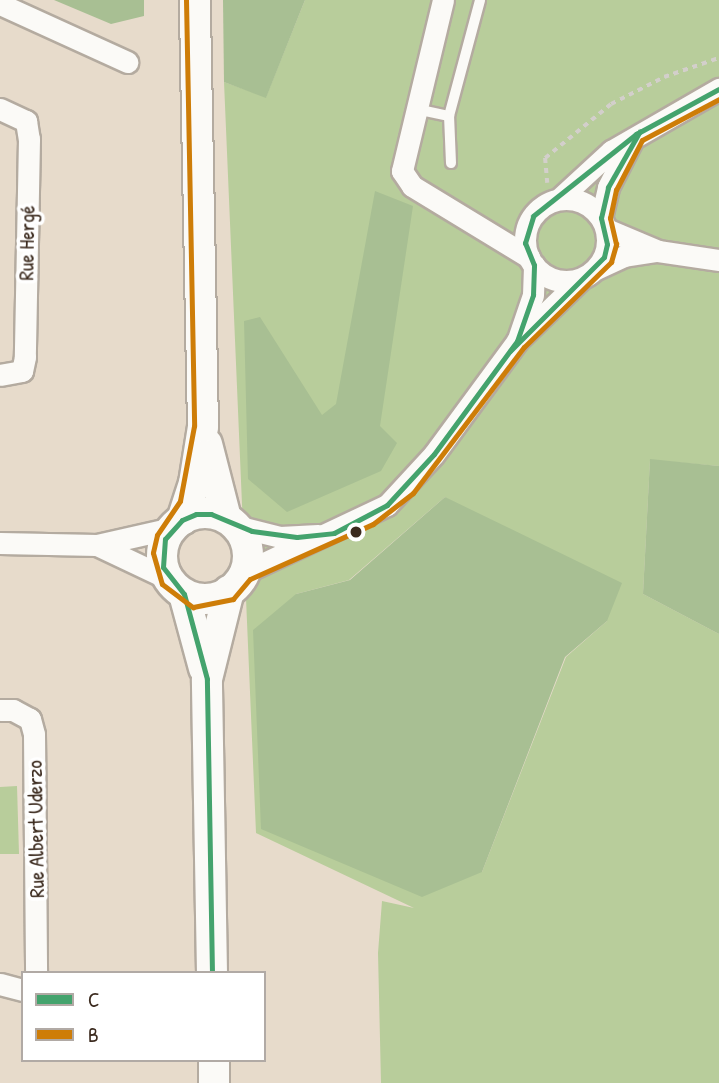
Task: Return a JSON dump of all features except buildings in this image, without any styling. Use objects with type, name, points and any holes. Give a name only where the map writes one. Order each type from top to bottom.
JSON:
[{"type":"main road","points":[[195,0],[203,427],[231,522],[247,548],[207,679]]},
{"type":"main road","points":[[203,427],[177,524],[162,553],[177,586],[207,679],[212,971]]},
{"type":"main road","points":[[177,524],[196,514],[231,522]]},
{"type":"main road","points":[[177,586],[207,598],[237,582]]},
{"type":"main road","points":[[214,1062],[214,1083]]},
{"type":"street","points":[[443,0],[403,162],[405,178],[476,221],[547,276],[588,274],[624,256],[658,251],[719,260]]},
{"type":"street","points":[[0,4],[127,62]]},
{"type":"street","points":[[476,221],[533,216],[636,134],[719,89]]},
{"type":"street","name":"Rue Hergé","points":[[0,109],[26,121],[29,139],[26,357],[22,371],[0,375]]},
{"type":"street","points":[[237,582],[387,505],[407,487],[517,341],[604,257],[604,224],[614,171],[636,134]]},
{"type":"street","points":[[556,200],[583,202],[604,224],[658,251]]},
{"type":"street","points":[[517,341],[533,295],[526,236],[533,216]]},
{"type":"street","points":[[231,522],[280,537],[334,533]]},
{"type":"street","points":[[0,543],[97,545],[177,524]]},
{"type":"street","points":[[97,545],[177,586]]},
{"type":"street","name":"Rue Albert Uderzo","points":[[0,710],[13,710],[30,719],[34,734],[36,971]]},
{"type":"street","points":[[0,984],[21,989]]},
{"type":"lane","points":[[452,163],[449,116],[480,0]]},
{"type":"lane","points":[[416,109],[449,116]]},
{"type":"path","points":[[556,200],[544,172],[545,158],[555,145],[611,104],[664,78],[719,58]]},
{"type":"green space","points":[[54,0],[144,0],[144,16],[111,24]]},
{"type":"green space","points":[[223,0],[305,0],[266,98],[224,82]]},
{"type":"green space","points":[[305,0],[719,0],[719,466],[650,460],[643,594],[719,634],[719,1083],[381,1083],[378,953],[382,901],[414,908],[256,833],[224,82],[266,97]],"holes":[[[445,497],[607,621],[566,657],[482,872],[296,594],[349,580]]]},
{"type":"green space","points":[[375,191],[413,206],[380,426],[397,443],[381,471],[287,512],[248,479],[244,321],[260,317],[322,415],[336,404]]},
{"type":"green space","points":[[650,459],[719,466],[719,634],[643,594]]},
{"type":"green space","points":[[445,497],[622,583],[607,621],[565,657],[482,872],[422,897],[261,829],[253,630],[296,594],[350,580]]},
{"type":"green space","points":[[17,786],[19,854],[0,854],[0,787]]},
{"type":"transit line","name":"B","points":[[186,0],[194,426],[180,501],[157,535],[153,553],[162,584],[193,607],[233,599],[250,579],[373,524],[413,493],[524,347],[611,262],[616,244],[610,218],[616,190],[642,140],[719,99]]},
{"type":"transit line","name":"C","points":[[212,971],[207,679],[184,594],[163,567],[165,539],[182,520],[196,514],[211,514],[252,531],[297,537],[334,533],[387,505],[434,454],[517,341],[533,295],[534,265],[525,243],[533,216],[636,134],[719,89]]},
{"type":"transit line","name":"C","points":[[510,351],[604,257],[607,244],[601,218],[608,187],[640,131]]}]
